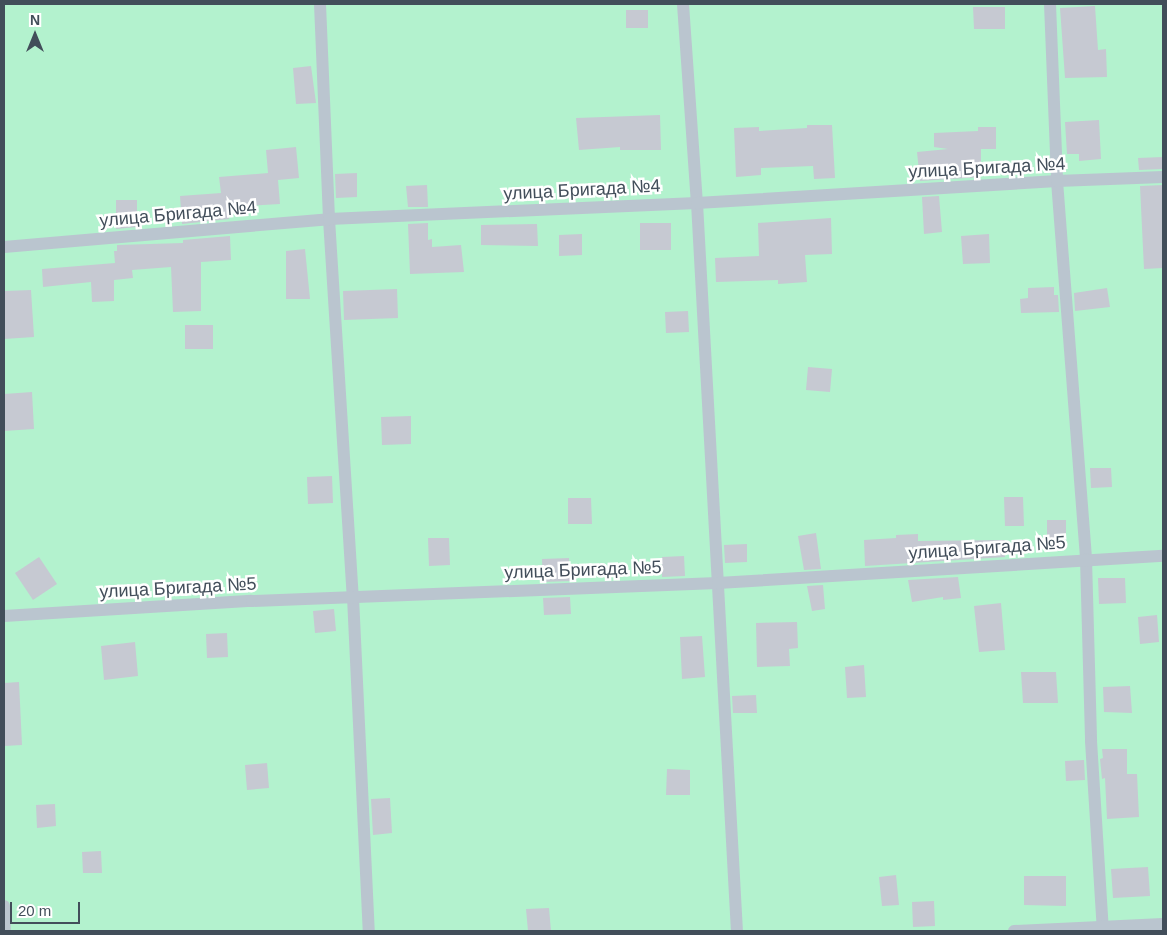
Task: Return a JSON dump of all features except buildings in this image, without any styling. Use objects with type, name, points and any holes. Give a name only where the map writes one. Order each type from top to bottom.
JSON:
[{"type":"lane","points":[[320,4],[329,219],[353,597],[369,931]]},
{"type":"lane","points":[[683,4],[697,203],[737,931]]},
{"type":"lane","points":[[1050,4],[1057,181],[1086,559],[1092,741],[1103,929]]},
{"type":"lane","name":"улица Бригада №4","points":[[4,247],[329,219],[697,203],[1057,181],[1163,177]]},
{"type":"lane","name":"улица Бригада №5","points":[[4,616],[353,597],[718,583],[1086,559],[1163,556]]},
{"type":"lane","points":[[4,906],[5,931]]},
{"type":"lane","points":[[1014,931],[1103,929],[1163,924]]},
{"type":"green space","points":[[4,4],[1163,4],[1163,931],[4,931]]}]
